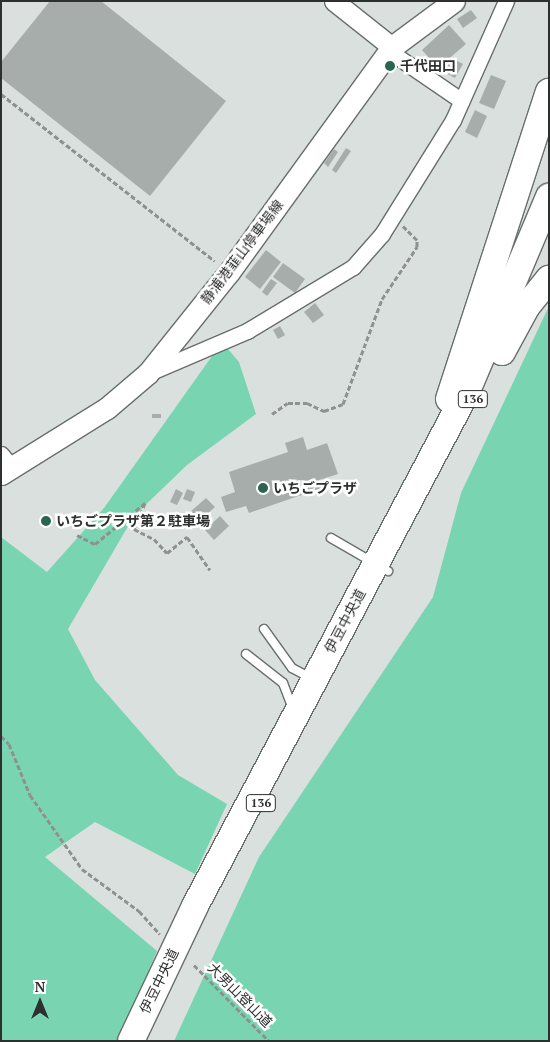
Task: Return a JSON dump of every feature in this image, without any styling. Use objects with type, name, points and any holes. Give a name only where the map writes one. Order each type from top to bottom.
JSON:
[{"type":"highway","points":[[437,463],[459,364],[549,92]]},
{"type":"highway","name":"伊豆中央道","points":[[437,463],[500,319],[549,197]]},
{"type":"highway","name":"伊豆中央道","points":[[144,1041],[236,847],[437,463],[549,222]]},
{"type":"highway","points":[[437,463],[527,306],[549,279]]},
{"type":"highway","name":"伊豆中央道","points":[[131,1041],[195,906],[291,722],[314,679],[381,573]]},
{"type":"main road","name":"静浦港韮山停車場線","points":[[5,465],[107,408],[148,373],[229,272],[390,49],[454,1]]},
{"type":"street","points":[[334,1],[390,49],[462,101]]},
{"type":"street","points":[[148,373],[247,331],[353,267],[392,218],[462,101],[506,1]]},
{"type":"lane","points":[[331,538],[381,573]]},
{"type":"lane","points":[[264,629],[292,668],[314,679]]},
{"type":"lane","points":[[246,654],[283,683],[291,696],[291,722]]},
{"type":"path","points":[[1,94],[229,272]]},
{"type":"path","points":[[272,414],[288,403],[307,403],[324,411],[343,404],[382,299],[417,247],[417,240],[392,218]]},
{"type":"path","points":[[77,535],[95,544],[145,503],[134,529],[154,539],[167,553],[187,536],[210,570]]},
{"type":"path","points":[[1,736],[9,744],[30,795],[82,869],[139,911],[160,934]]},
{"type":"path","name":"大男山登山道","points":[[194,965],[269,1041]]},
{"type":"green space","points":[[549,306],[549,1041],[174,1041],[259,857],[433,597],[461,493]]},
{"type":"green space","points":[[222,342],[239,362],[256,414],[187,465],[134,516],[68,629],[95,680],[178,775],[227,804],[195,874],[95,822],[45,857],[157,951],[119,1041],[1,1041],[1,537],[47,572],[104,508]]},
{"type":"building","points":[[50,1],[101,1],[226,101],[150,196],[1,78],[1,62]]},
{"type":"building","points":[[471,10],[477,18],[463,28],[457,19]]},
{"type":"building","points":[[449,25],[466,44],[438,68],[422,50]]},
{"type":"building","points":[[452,58],[463,64],[455,78],[444,72]]},
{"type":"building","points":[[491,75],[506,81],[494,109],[479,103]]},
{"type":"building","points":[[475,110],[487,116],[477,138],[465,132]]},
{"type":"building","points":[[346,148],[351,151],[336,173],[332,170]]},
{"type":"building","points":[[334,149],[338,152],[328,167],[324,163]]},
{"type":"building","points":[[266,250],[281,262],[260,289],[245,277]]},
{"type":"building","points":[[283,263],[305,279],[295,293],[273,277]]},
{"type":"building","points":[[271,279],[277,283],[267,296],[262,292]]},
{"type":"building","points":[[315,303],[324,315],[313,323],[304,312]]},
{"type":"building","points":[[280,326],[285,335],[278,339],[273,330]]},
{"type":"building","points":[[152,414],[161,414],[161,418],[152,418]]},
{"type":"building","points":[[303,437],[307,450],[327,443],[338,474],[319,480],[322,488],[249,513],[246,506],[226,512],[221,497],[235,492],[229,472],[288,452],[285,443]]},
{"type":"building","points":[[176,489],[183,493],[177,505],[170,502]]},
{"type":"building","points":[[187,489],[195,492],[191,502],[183,499]]},
{"type":"building","points":[[206,498],[215,507],[189,530],[181,520]]},
{"type":"building","points":[[220,516],[229,526],[214,540],[205,530]]},
{"type":"place","name":"千代田口","points":[[390,66]]},
{"type":"place","name":"いちごプラザ","points":[[263,488]]},
{"type":"place","name":"いちごプラザ第２駐車場","points":[[46,521]]}]
